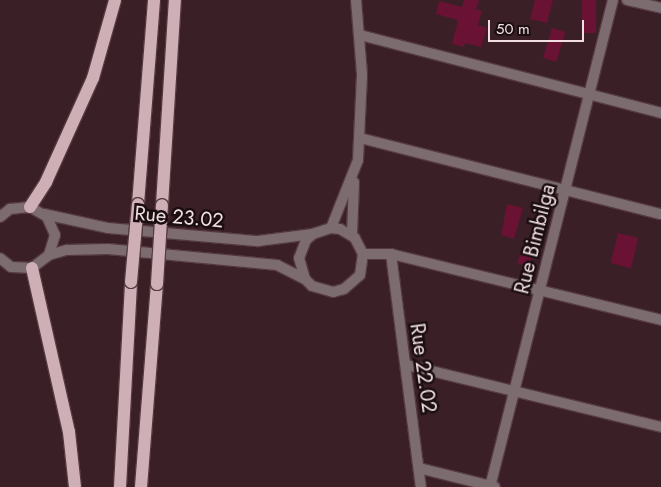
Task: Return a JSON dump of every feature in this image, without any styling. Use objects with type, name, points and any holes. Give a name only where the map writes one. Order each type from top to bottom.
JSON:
[{"type":"main road","points":[[30,206],[46,182],[93,78],[115,0]]},
{"type":"main road","points":[[120,487],[131,282],[154,0]]},
{"type":"main road","points":[[141,487],[157,284],[175,0]]},
{"type":"main road","points":[[32,268],[69,432],[75,487]]},
{"type":"street","points":[[356,0],[360,35],[360,138],[354,176],[352,235],[363,254],[391,254],[661,320]]},
{"type":"street","name":"Rue Bimbilga","points":[[492,486],[613,0]]},
{"type":"street","points":[[627,0],[661,8]]},
{"type":"street","points":[[360,35],[589,96],[661,113]]},
{"type":"street","points":[[360,138],[661,214]]},
{"type":"street","points":[[352,235],[331,228],[354,176]]},
{"type":"street","name":"Rue 23.02","points":[[30,206],[44,214],[108,228],[258,241],[312,234],[331,228]]},
{"type":"street","points":[[0,217],[10,209],[30,206]]},
{"type":"street","points":[[44,214],[55,235],[49,255]]},
{"type":"street","points":[[305,279],[299,258],[306,240],[312,234]]},
{"type":"street","name":"Rue 23.02","points":[[32,268],[49,255],[67,250],[108,249],[277,265],[305,279],[322,291],[344,289],[360,275],[363,254]]},
{"type":"street","name":"Rue 22.02","points":[[391,254],[395,301],[407,365],[420,487]]},
{"type":"street","points":[[2,262],[22,269],[32,268]]},
{"type":"street","points":[[407,365],[515,389],[661,427]]},
{"type":"street","points":[[418,468],[492,486]]},
{"type":"building","points":[[464,0],[479,0],[476,9],[482,11],[478,25],[487,28],[481,47],[465,43],[464,47],[452,44],[458,20],[436,14],[439,1],[462,7]]},
{"type":"building","points":[[535,0],[553,0],[547,23],[530,19]]},
{"type":"building","points":[[582,0],[596,0],[596,33],[582,33]]},
{"type":"building","points":[[552,28],[565,32],[556,62],[543,58]]},
{"type":"building","points":[[507,204],[523,208],[514,239],[501,235]]},
{"type":"building","points":[[618,233],[638,238],[631,268],[611,263]]},
{"type":"building","points":[[522,249],[533,253],[528,267],[517,263]]}]
